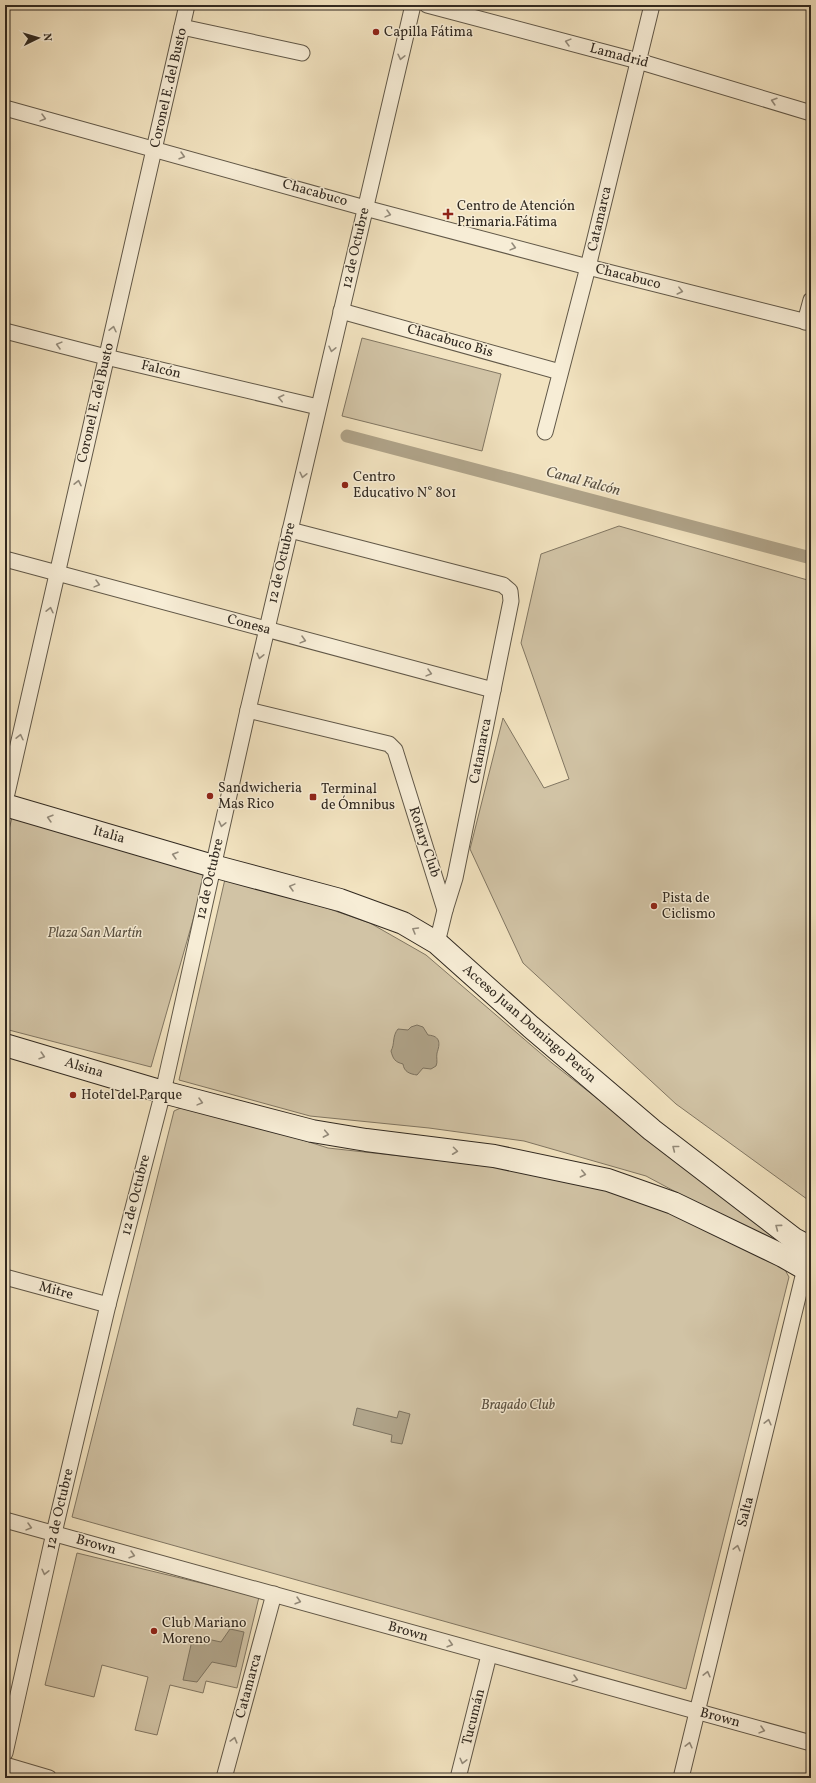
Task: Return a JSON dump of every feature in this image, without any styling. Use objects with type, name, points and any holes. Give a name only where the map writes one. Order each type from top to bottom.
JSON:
[{"type":"main road","name":"Italia","points":[[5,803],[212,866]]},
{"type":"main road","name":"Acceso Juan Domingo Perón","points":[[212,866],[340,900],[403,924],[437,943],[531,1027],[652,1130],[794,1239],[811,1247]]},
{"type":"main road","name":"Alsina","points":[[5,1045],[163,1092]]},
{"type":"main road","points":[[163,1092],[312,1131],[366,1140],[494,1156],[608,1180],[673,1203],[783,1256],[808,1270]]},
{"type":"street","name":"Coronel E. del Busto","points":[[5,803],[187,5]]},
{"type":"street","name":"12 de Octubre","points":[[5,1753],[54,1533],[108,1305],[163,1092],[212,866],[266,630],[413,5]]},
{"type":"street","name":"Lamadrid","points":[[426,5],[638,61],[811,112]]},
{"type":"street","name":"Catamarca","points":[[545,432],[588,267],[652,5]]},
{"type":"street","points":[[182,28],[302,53]]},
{"type":"street","name":"Chacabuco","points":[[5,108],[366,208],[588,267],[808,322]]},
{"type":"street","points":[[808,322],[811,300]]},
{"type":"street","name":"Chacabuco Bis","points":[[341,311],[560,372]]},
{"type":"street","name":"Falcón","points":[[5,331],[106,357],[318,407]]},
{"type":"street","name":"Catamarca","points":[[290,530],[502,585],[510,591],[511,601],[455,878],[445,910]]},
{"type":"street","name":"Conesa","points":[[5,559],[493,690]]},
{"type":"street","name":"Rotary Club","points":[[248,710],[388,744],[395,750],[445,910]]},
{"type":"street","points":[[437,943],[445,910]]},
{"type":"street","name":"Salta","points":[[681,1778],[808,1270],[811,1247]]},
{"type":"street","name":"Mitre","points":[[5,1277],[108,1305]]},
{"type":"street","name":"Brown","points":[[5,1520],[811,1743]]},
{"type":"street","name":"Catamarca","points":[[224,1778],[274,1594]]},
{"type":"street","name":"Tucumán","points":[[458,1778],[489,1655]]},
{"type":"street","points":[[5,1765],[49,1778]]},
{"type":"green space","points":[[362,338],[501,374],[482,451],[342,416]]},
{"type":"green space","name":"Pista de Ciclismo","points":[[619,526],[811,581],[811,1202],[676,1104],[523,963],[470,849],[503,718],[544,788],[569,779],[521,643],[541,554]]},
{"type":"green space","name":"Plaza San Martín","points":[[13,813],[207,871],[151,1067],[5,1029],[5,847]]},
{"type":"green space","points":[[225,879],[312,903],[370,923],[426,955],[552,1063],[705,1183],[783,1235],[781,1244],[775,1245],[646,1176],[524,1141],[429,1128],[310,1116],[179,1080]]},
{"type":"green space","name":"Bragado Club","points":[[189,1104],[328,1148],[491,1166],[648,1199],[780,1261],[789,1277],[686,1689],[72,1517],[174,1111]]},
{"type":"green space","name":"Club Mariano Moreno","points":[[77,1553],[259,1597],[237,1688],[206,1681],[203,1693],[170,1685],[157,1735],[135,1730],[148,1677],[102,1665],[94,1697],[45,1685]]},
{"type":"shaded area","points":[[417,1025],[423,1027],[428,1035],[437,1039],[439,1047],[436,1066],[431,1069],[423,1068],[417,1075],[406,1071],[403,1064],[395,1060],[391,1051],[395,1034],[398,1029],[408,1030]]},
{"type":"shaded area","points":[[357,1408],[397,1418],[399,1411],[410,1414],[402,1444],[391,1442],[392,1435],[353,1425]]},
{"type":"shaded area","points":[[230,1629],[244,1632],[236,1667],[212,1662],[197,1682],[183,1680],[193,1636],[221,1642]]},
{"type":"waterway","name":"Canal Falcón","points":[[347,436],[811,558]]},
{"type":"place","name":"Capilla Fátima","points":[[376,32]]},
{"type":"place","name":"Centro de Atención Primaria.Fátima","points":[[448,214]]},
{"type":"place","name":"Centro Educativo N° 801","points":[[345,485]]},
{"type":"place","name":"Sandwicheria Mas Rico","points":[[210,796]]},
{"type":"place","name":"Terminal de Ómnibus","points":[[313,797]]},
{"type":"place","name":"Pista de Ciclismo","points":[[654,906]]},
{"type":"place","name":"Hotel del Parque","points":[[73,1095]]},
{"type":"place","name":"Club Mariano Moreno","points":[[154,1631]]}]
